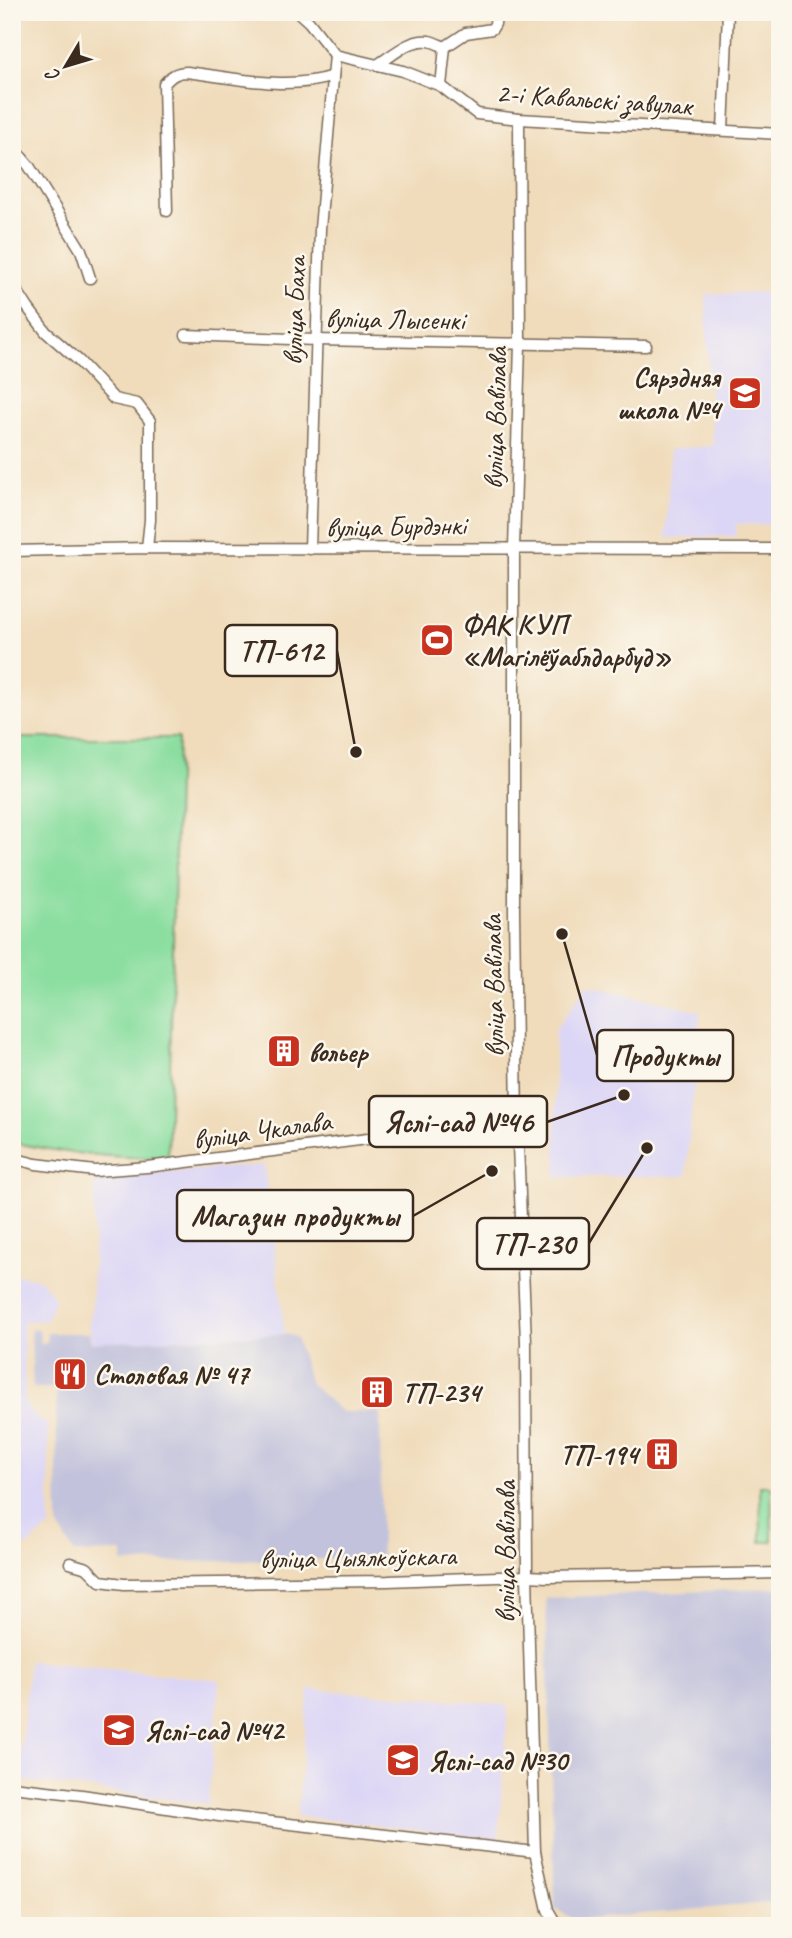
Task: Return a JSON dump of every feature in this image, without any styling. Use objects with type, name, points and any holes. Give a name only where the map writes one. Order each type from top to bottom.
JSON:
[{"type":"street","points":[[167,211],[164,85],[178,72],[289,84],[315,82],[333,76],[335,55],[298,12]]},
{"type":"street","points":[[445,47],[466,33],[492,29],[496,12]]},
{"type":"street","points":[[723,131],[727,12]]},
{"type":"street","points":[[377,65],[417,41],[429,41],[445,47]]},
{"type":"street","points":[[441,86],[445,47]]},
{"type":"street","name":"2-і Кавальскі завулак","points":[[335,55],[403,71],[441,86],[477,114],[519,119],[780,134]]},
{"type":"street","name":"вуліца Баха","points":[[310,549],[320,229],[333,76]]},
{"type":"street","name":"вуліца Вавілава","points":[[519,119],[520,344],[514,548],[514,911],[517,1120],[526,1342],[527,1576],[535,1852],[548,1910],[555,1922],[561,1926]]},
{"type":"street","points":[[12,146],[29,166],[81,250],[90,278]]},
{"type":"street","points":[[12,283],[46,332],[78,360],[114,399],[136,404],[150,421],[150,520],[147,548]]},
{"type":"street","name":"вуліца Лысенкі","points":[[186,335],[646,346]]},
{"type":"street","name":"вуліца Бурдэнкі","points":[[12,551],[147,548],[780,550]]},
{"type":"street","name":"вуліца Чкалава","points":[[12,1158],[36,1164],[95,1171],[147,1167],[517,1120]]},
{"type":"street","name":"вуліца Цыялкоўскага","points":[[70,1563],[87,1568],[100,1581],[124,1584],[780,1573]]},
{"type":"street","points":[[12,1787],[219,1816],[535,1852]]},
{"type":"street","points":[[723,1926],[780,1924]]},
{"type":"shaded area","name":"Сярэдняя школа №4","points":[[780,292],[780,525],[736,524],[736,536],[666,538],[670,449],[713,446],[706,294]]},
{"type":"shaded area","points":[[587,985],[700,1011],[686,1176],[556,1177],[555,1030]]},
{"type":"shaded area","points":[[264,1165],[285,1334],[91,1343],[89,1318],[92,1306],[95,1178]]},
{"type":"shaded area","points":[[12,1275],[39,1279],[55,1297],[47,1320],[23,1322],[25,1404],[48,1425],[50,1527],[12,1558]]},
{"type":"shaded area","points":[[39,1329],[40,1343],[47,1343],[47,1333],[89,1333],[91,1343],[285,1334],[296,1337],[310,1384],[342,1412],[380,1412],[381,1558],[123,1563],[123,1552],[74,1553],[58,1525],[56,1388],[33,1388],[31,1330]]},
{"type":"shaded area","points":[[780,1588],[780,1902],[576,1920],[555,1909],[546,1598]]},
{"type":"shaded area","name":"Яслі-сад №42","points":[[29,1661],[220,1680],[208,1804],[19,1780]]},
{"type":"shaded area","name":"Яслі-сад №30","points":[[309,1689],[508,1705],[498,1839],[297,1816]]},
{"type":"green space","points":[[12,738],[178,738],[168,1158],[51,1150],[12,1142]]},
{"type":"green space","points":[[760,1486],[771,1486],[772,1542],[761,1542]]},
{"type":"place","name":"Сярэдняя школа №4","points":[[745,393]]},
{"type":"place","name":"ФАК КУП «Магілёўаблдарбуд»","points":[[437,640]]},
{"type":"place","name":"ТП-612","points":[[356,752]]},
{"type":"place","name":"Продукты","points":[[562,934]]},
{"type":"place","name":"вольер","points":[[284,1051]]},
{"type":"place","name":"Яслі-сад №46","points":[[624,1095]]},
{"type":"place","name":"ТП-230","points":[[647,1148]]},
{"type":"place","name":"Магазин продукты","points":[[492,1171]]},
{"type":"place","name":"Столовая № 47","points":[[70,1374]]},
{"type":"place","name":"ТП-234","points":[[377,1392]]},
{"type":"place","name":"ТП-194","points":[[662,1454]]},
{"type":"place","name":"Яслі-сад №42","points":[[119,1730]]},
{"type":"place","name":"Яслі-сад №30","points":[[403,1760]]}]
